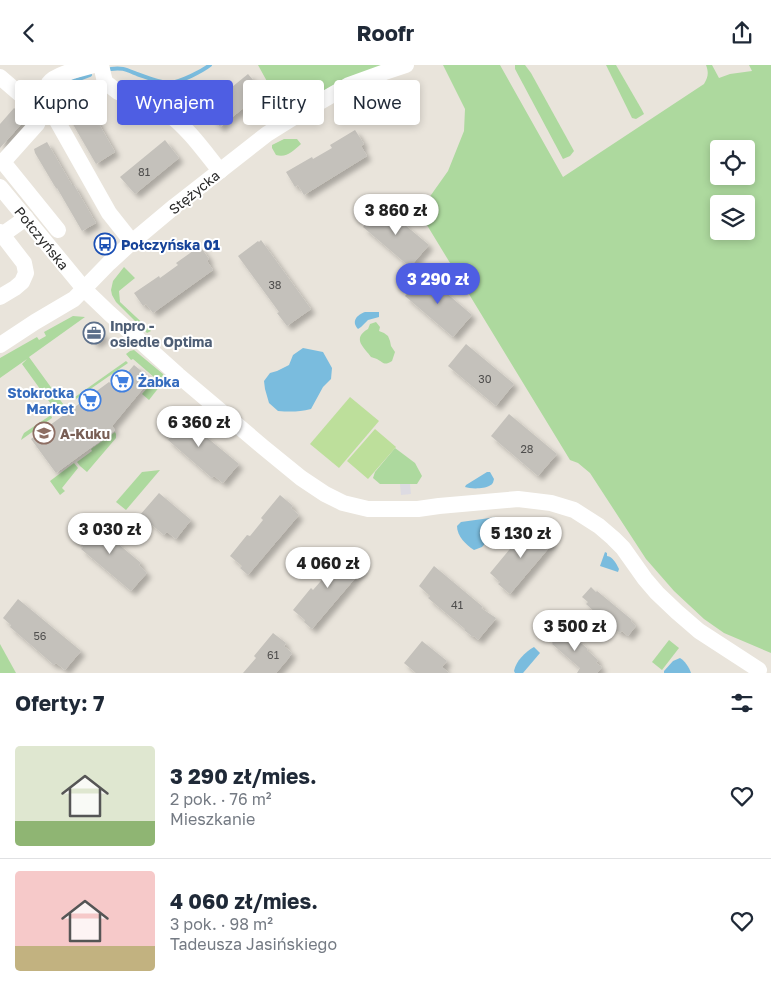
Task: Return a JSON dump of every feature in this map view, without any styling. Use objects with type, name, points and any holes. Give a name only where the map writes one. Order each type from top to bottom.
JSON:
[{"type":"street","points":[[94,65],[56,77],[49,83],[46,93],[47,103],[109,213],[132,242]]},
{"type":"street","points":[[101,65],[105,82],[118,92],[173,117],[220,171]]},
{"type":"street","name":"Stężycka","points":[[0,345],[74,299],[132,242],[267,134],[299,113],[350,85],[406,65]]},
{"type":"street","points":[[0,77],[36,109],[39,119],[37,124],[1,164],[58,230]]},
{"type":"street","name":"Połczyńska","points":[[0,187],[85,289],[109,313],[186,381],[301,478],[324,495],[343,503],[368,509],[418,509],[518,499],[551,503],[574,510],[599,525],[613,538],[623,548],[657,593],[677,612],[699,631],[759,670]]},
{"type":"street","points":[[0,297],[15,288],[22,281],[26,273],[24,263],[1,233],[26,218]]},
{"type":"shaded area","points":[[400,484],[410,484],[411,494],[401,495]]},
{"type":"green space","points":[[258,65],[385,65],[345,80],[334,80],[334,85],[324,90],[324,80],[266,80]]},
{"type":"green space","points":[[443,65],[500,65],[563,177],[704,84],[708,75],[706,65],[712,65],[719,78],[730,74],[752,71],[749,65],[771,65],[771,653],[724,633],[704,619],[674,591],[646,559],[590,473],[578,463],[570,460],[419,212],[448,171],[464,131],[465,109]]},
{"type":"green space","points":[[515,65],[525,65],[531,73],[574,151],[570,156],[563,159],[515,69]]},
{"type":"green space","points":[[606,65],[616,65],[644,114],[636,119],[632,118]]},
{"type":"green space","points":[[284,139],[297,139],[301,144],[287,155],[276,155],[272,145]]},
{"type":"green space","points":[[124,267],[135,278],[119,291],[120,302],[151,331],[147,333],[116,302],[112,295],[113,281]]},
{"type":"green space","points":[[73,316],[85,317],[29,357],[66,408],[55,416],[53,413],[56,411],[22,364],[27,359],[0,378],[0,358],[37,337],[39,340],[46,336],[44,332]]},
{"type":"green space","points":[[376,322],[380,327],[379,331],[388,336],[395,352],[392,361],[387,363],[371,357],[360,340],[360,336],[368,329],[370,324]]},
{"type":"green space","points":[[134,350],[163,374],[162,384],[126,354]]},
{"type":"green space","points":[[126,361],[128,363],[76,399],[75,397]]},
{"type":"green space","points":[[154,380],[160,386],[149,400],[142,394]]},
{"type":"green space","points":[[350,397],[379,421],[339,468],[310,444]]},
{"type":"green space","points":[[51,415],[52,418],[21,440],[24,433]]},
{"type":"green space","points":[[375,429],[396,447],[368,479],[347,461]]},
{"type":"green space","points":[[115,432],[116,438],[87,472],[77,462],[92,451],[91,449]]},
{"type":"green space","points":[[395,448],[415,463],[422,476],[417,484],[380,484],[373,478],[375,472]]},
{"type":"green space","points":[[74,463],[78,468],[62,488],[65,491],[60,495],[50,481]]},
{"type":"green space","points":[[160,470],[126,510],[116,502],[142,472]]},
{"type":"green space","points":[[669,640],[679,648],[662,670],[652,662]]},
{"type":"green space","points":[[0,644],[16,673],[0,673]]},
{"type":"water","points":[[365,312],[379,312],[379,317],[368,320],[358,329],[355,321]]},
{"type":"water","points":[[303,348],[323,352],[332,368],[331,379],[323,387],[311,409],[294,412],[278,411],[269,403],[264,381],[270,373],[289,365],[293,355]]},
{"type":"water","points":[[490,472],[494,479],[491,485],[481,488],[465,487],[466,485]]},
{"type":"water","points":[[497,517],[502,519],[502,524],[482,547],[474,550],[460,537],[457,526],[461,522]]},
{"type":"water","points":[[605,552],[619,569],[618,572],[600,566]]},
{"type":"water","points":[[534,647],[540,653],[523,673],[515,673],[515,667],[519,660]]},
{"type":"water","points":[[680,658],[687,664],[691,673],[664,673],[673,661]]},
{"type":"building","points":[[248,74],[253,80],[243,80],[243,108],[233,116],[233,86]]},
{"type":"building","points":[[15,109],[15,125],[20,125],[0,148],[0,124]]},
{"type":"building","points":[[73,125],[100,125],[115,152],[96,164]]},
{"type":"building","points":[[355,130],[364,144],[361,146],[367,156],[304,195],[298,185],[295,187],[286,172],[332,148],[330,145]]},
{"type":"building","points":[[165,140],[179,158],[135,194],[120,177]]},
{"type":"building","points":[[47,142],[96,223],[82,231],[35,153],[34,149]]},
{"type":"building","points":[[381,205],[429,245],[410,267],[363,227]]},
{"type":"building","points":[[261,240],[311,309],[287,326],[238,256]]},
{"type":"building","points":[[200,246],[209,259],[207,261],[213,270],[153,313],[146,304],[143,306],[134,293],[159,276],[160,278],[178,265],[176,263]]},
{"type":"building","points":[[424,274],[472,315],[453,337],[405,296]]},
{"type":"building","name":"Inpro - osiedle Optima","points":[[93,322],[105,337],[95,344],[84,330]]},
{"type":"building","points":[[466,344],[514,384],[496,406],[448,366]]},
{"type":"building","points":[[134,365],[151,379],[112,426],[115,430],[56,473],[31,439],[109,382],[115,387]]},
{"type":"building","points":[[176,412],[239,464],[223,483],[214,476],[212,478],[168,440],[169,438],[161,431]]},
{"type":"building","points":[[509,414],[557,454],[538,476],[491,436]]},
{"type":"building","points":[[159,493],[191,520],[176,539],[167,532],[164,535],[140,515]]},
{"type":"building","points":[[280,495],[293,506],[291,508],[299,515],[248,575],[240,568],[242,566],[230,556],[247,535],[250,536],[263,520],[261,518]]},
{"type":"building","points":[[87,518],[141,563],[139,565],[147,573],[131,591],[81,549],[83,547],[72,537]]},
{"type":"building","points":[[529,526],[540,535],[541,532],[553,543],[510,594],[498,584],[500,582],[490,573]]},
{"type":"building","points":[[344,549],[356,560],[354,562],[363,569],[312,629],[293,610],[311,588],[313,590],[327,574],[325,572]]},
{"type":"building","points":[[434,566],[483,607],[481,608],[496,618],[478,640],[428,598],[430,596],[419,586]]},
{"type":"building","points":[[591,587],[632,620],[636,626],[628,636],[608,625],[586,604],[588,602],[582,597]]},
{"type":"building","points":[[18,599],[81,651],[65,670],[56,663],[54,665],[10,627],[11,625],[3,618]]},
{"type":"building","points":[[556,629],[562,633],[564,631],[588,649],[598,660],[596,663],[602,667],[597,673],[577,673],[580,668],[548,639]]},
{"type":"building","points":[[273,633],[286,643],[284,646],[292,653],[288,659],[276,673],[243,673],[256,658],[254,656]]},
{"type":"building","points":[[422,641],[447,661],[442,667],[449,673],[416,673],[404,663]]},
{"type":"waterway","points":[[111,69],[124,69],[158,81],[171,83],[191,76],[210,65]]},
{"type":"waterway","points":[[73,77],[74,81],[90,75]]},
{"type":"place","name":"Połczyńska 01","points":[[105,244]]},
{"type":"place","name":"Inpro - osiedle Optima","points":[[94,333]]},
{"type":"place","name":"Żabka","points":[[122,381]]},
{"type":"place","name":"Stokrotka Market","points":[[90,400]]},
{"type":"place","name":"A-Kuku","points":[[44,433]]}]
